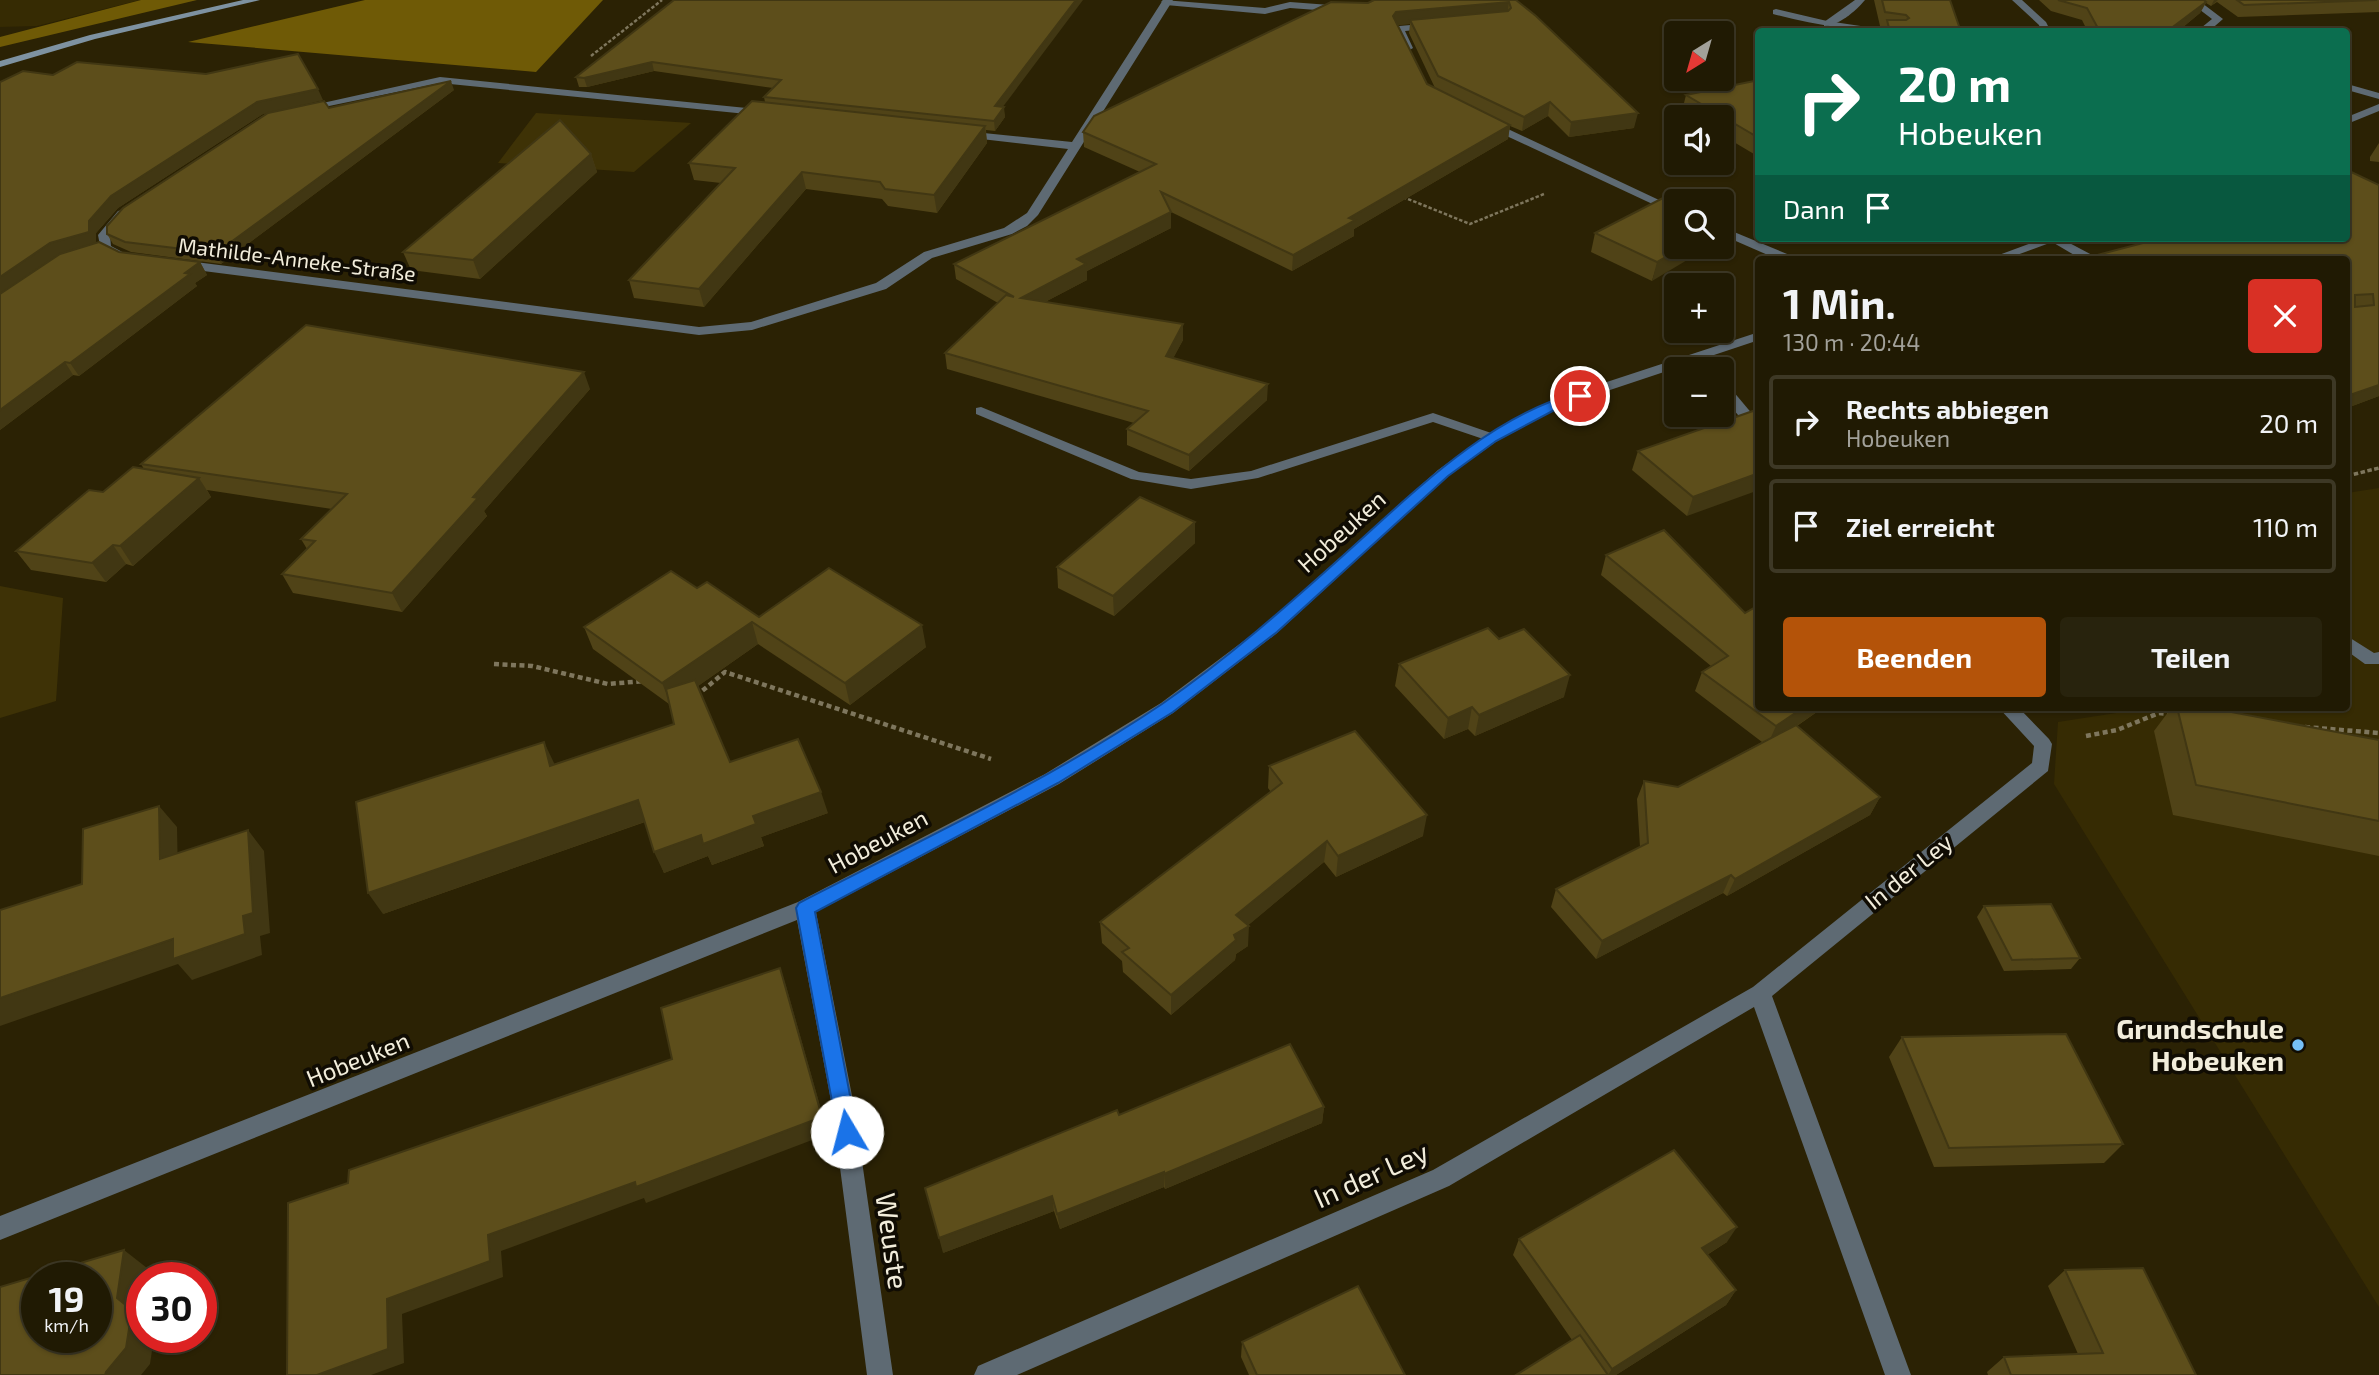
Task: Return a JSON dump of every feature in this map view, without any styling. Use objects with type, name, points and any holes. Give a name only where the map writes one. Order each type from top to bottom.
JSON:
[{"type":"main road","points":[[0,64],[93,37],[255,0]]},
{"type":"street","points":[[1827,24],[1854,7],[1860,0]]},
{"type":"street","points":[[2017,0],[2044,28]]},
{"type":"street","points":[[2192,0],[2218,19],[2206,28]]},
{"type":"street","points":[[1167,1],[1265,10],[1290,5],[1354,10]]},
{"type":"street","name":"Mathilde-Anneke-Straße","points":[[165,262],[699,331],[752,326],[881,286],[928,255],[1008,231],[1023,223],[1032,215],[1167,1]]},
{"type":"street","points":[[1776,12],[1827,24],[1862,28]]},
{"type":"street","points":[[1414,62],[1399,29],[1451,24]]},
{"type":"street","points":[[299,109],[440,80],[779,114]]},
{"type":"street","points":[[2350,89],[2379,96]]},
{"type":"street","points":[[2350,120],[2379,107]]},
{"type":"street","points":[[1480,119],[1664,207]]},
{"type":"street","points":[[952,132],[1075,146]]},
{"type":"street","points":[[134,206],[111,224],[99,249],[127,258],[140,259]]},
{"type":"street","points":[[1734,236],[1781,256]]},
{"type":"street","points":[[2003,256],[2046,242]]},
{"type":"street","points":[[2060,242],[2085,256]]},
{"type":"street","name":"Hobeuken","points":[[1714,357],[1755,338]]},
{"type":"street","name":"Hobeuken","points":[[0,1228],[805,908],[1052,779],[1167,708],[1261,637],[1443,473],[1492,438],[1557,403],[1664,373]]},
{"type":"street","points":[[1734,401],[1755,426]]},
{"type":"street","points":[[981,411],[1136,476],[1191,484],[1253,475],[1433,417],[1492,438]]},
{"type":"street","points":[[2350,644],[2371,660],[2379,658]]},
{"type":"street","name":"In der Ley","points":[[987,1375],[1441,1178],[1760,993],[2041,766],[2043,744],[2011,711]]},
{"type":"street","name":"Weuste","points":[[805,908],[843,1105],[880,1375]]},
{"type":"street","points":[[1760,993],[1898,1375]]},
{"type":"path","points":[[550,89],[662,0]]},
{"type":"path","points":[[1394,194],[1470,224],[1592,174]]},
{"type":"path","points":[[2350,475],[2379,468]]},
{"type":"path","points":[[494,664],[532,666],[608,684],[653,680]]},
{"type":"path","points":[[692,699],[725,673],[1052,779]]},
{"type":"path","points":[[2229,719],[2243,721],[2239,711]]},
{"type":"path","points":[[2082,737],[2117,730],[2160,713],[2173,714]]},
{"type":"path","points":[[2297,726],[2379,733]]},
{"type":"shaded area","points":[[0,0],[140,0],[37,26],[0,27]]},
{"type":"shaded area","points":[[141,0],[197,0],[0,47],[0,37]]},
{"type":"shaded area","points":[[365,0],[603,0],[536,72],[188,42]]},
{"type":"shaded area","points":[[536,113],[691,123],[634,172],[498,163]]},
{"type":"shaded area","name":"Grundschule Hobeuken","points":[[2379,488],[2379,1307],[2054,784],[2058,722],[2129,711],[2350,711],[2350,493]]},
{"type":"shaded area","points":[[0,586],[63,598],[56,701],[0,718]]},
{"type":"building","points":[[674,0],[1076,0],[995,106],[1004,107],[994,121],[764,97],[781,80],[652,62],[584,78],[576,77]]},
{"type":"building","points":[[1374,0],[1516,0],[1638,113],[1571,122],[1550,102],[1524,117],[1438,76],[1410,20],[1508,11],[1511,8],[1509,2],[1396,12],[1393,16],[1427,84],[1510,125],[1349,218],[1355,220],[1293,255],[1161,192],[1171,212],[1077,259],[1086,264],[1021,298],[1183,324],[1166,356],[1268,384],[1189,455],[1127,429],[1148,411],[945,353],[1006,295],[1014,297],[954,264],[1156,164],[1083,132],[1094,116],[1331,2],[1368,3]]},
{"type":"building","points":[[1882,0],[1950,0],[1960,28],[1889,28],[1887,20],[1909,18],[1906,15],[1885,12]]},
{"type":"building","points":[[2058,0],[2206,2],[2171,28],[2098,28],[2087,8]]},
{"type":"building","points":[[2237,0],[2377,0],[2244,5]]},
{"type":"building","points":[[298,54],[318,89],[257,102],[111,196],[89,221],[89,232],[50,243],[0,277],[0,82],[23,71],[53,75],[77,62],[206,74]]},
{"type":"building","points":[[451,81],[216,253],[125,242],[107,234],[107,226],[123,208],[268,113],[324,101],[329,108]]},
{"type":"building","points":[[1755,81],[1755,136],[1734,123],[1734,105],[1703,105],[1686,95],[1705,91],[1734,91],[1734,85]]},
{"type":"building","points":[[752,101],[985,126],[934,195],[885,189],[880,182],[802,172],[699,289],[629,280],[735,168],[689,163]]},
{"type":"building","points":[[560,120],[591,154],[473,260],[403,252]]},
{"type":"building","points":[[2350,171],[2379,185],[2379,385],[2350,395],[2350,256],[2093,256],[2147,242],[2350,242]],"holes":[[[2373,294],[2374,305],[2355,307],[2355,295]]]},
{"type":"building","points":[[1664,199],[1664,258],[1657,262],[1595,233]]},
{"type":"building","points":[[99,242],[119,252],[200,262],[185,273],[190,274],[70,363],[65,362],[0,410],[0,294],[60,254]]},
{"type":"building","points":[[306,325],[584,372],[473,497],[478,498],[392,593],[282,574],[315,541],[301,539],[347,494],[141,464]]},
{"type":"building","points":[[1753,411],[1755,474],[1693,497],[1638,451],[1707,427],[1734,427],[1734,418]]},
{"type":"building","points":[[133,467],[199,478],[120,546],[113,545],[92,563],[16,551],[89,490],[103,492]]},
{"type":"building","points":[[1140,497],[1195,522],[1113,596],[1057,567]]},
{"type":"building","points":[[1664,530],[1745,613],[1755,607],[1755,711],[1702,672],[1728,656],[1606,555]]},
{"type":"building","points":[[829,568],[922,625],[845,683],[752,622],[662,683],[584,627],[671,571],[697,588],[707,582],[759,617]]},
{"type":"building","points":[[1488,628],[1499,639],[1524,629],[1570,675],[1479,715],[1472,707],[1448,718],[1399,664]]},
{"type":"building","points":[[695,680],[730,762],[798,739],[821,792],[753,816],[756,824],[703,844],[701,835],[654,852],[638,800],[368,893],[356,802],[544,742],[550,766],[674,724],[666,689]]},
{"type":"building","points":[[1755,711],[1798,711],[1776,726]]},
{"type":"building","points":[[2178,711],[2226,711],[2379,740],[2379,821],[2196,785]]},
{"type":"building","points":[[1796,725],[1880,797],[1735,879],[1731,875],[1602,941],[1556,889],[1648,843],[1644,781],[1678,787]]},
{"type":"building","points":[[1355,731],[1427,815],[1338,856],[1327,841],[1236,915],[1249,926],[1234,935],[1236,940],[1171,995],[1122,952],[1129,948],[1100,922],[1282,783],[1269,766]]},
{"type":"building","points":[[159,806],[160,859],[248,830],[253,913],[243,916],[245,934],[173,959],[173,939],[0,998],[0,910],[82,884],[83,829]]},
{"type":"building","points":[[2051,904],[2080,958],[2012,960],[1984,906]]},
{"type":"building","points":[[780,968],[822,1117],[636,1187],[635,1182],[488,1235],[490,1261],[387,1299],[388,1349],[317,1375],[287,1375],[288,1203],[348,1183],[349,1170],[672,1059],[661,1008]]},
{"type":"building","points":[[2066,1034],[2123,1144],[1949,1148],[1902,1037]]},
{"type":"building","points":[[1290,1044],[1324,1107],[1164,1174],[1057,1214],[1052,1196],[939,1238],[925,1188],[1117,1110],[1119,1115]]},
{"type":"building","points":[[1674,1150],[1737,1227],[1702,1248],[1736,1290],[1612,1369],[1519,1239]]},
{"type":"building","points":[[124,1250],[117,1298],[126,1305],[126,1348],[105,1375],[0,1375],[0,1287],[21,1281],[21,1353],[112,1353],[112,1262],[84,1262]]},
{"type":"building","points":[[2143,1268],[2196,1375],[2011,1375],[2004,1357],[2103,1353],[2065,1270]]},
{"type":"building","points":[[1358,1286],[1405,1375],[1257,1375],[1242,1342]]},
{"type":"building","points":[[1580,1335],[1608,1375],[1516,1375]]},
{"type":"place","name":"Grundschule Hobeuken","points":[[2298,1045]]},
{"type":"route","points":[[847,1132],[805,908],[1052,779],[1167,708],[1271,629],[1443,473],[1492,438],[1557,403],[1580,396]]}]
